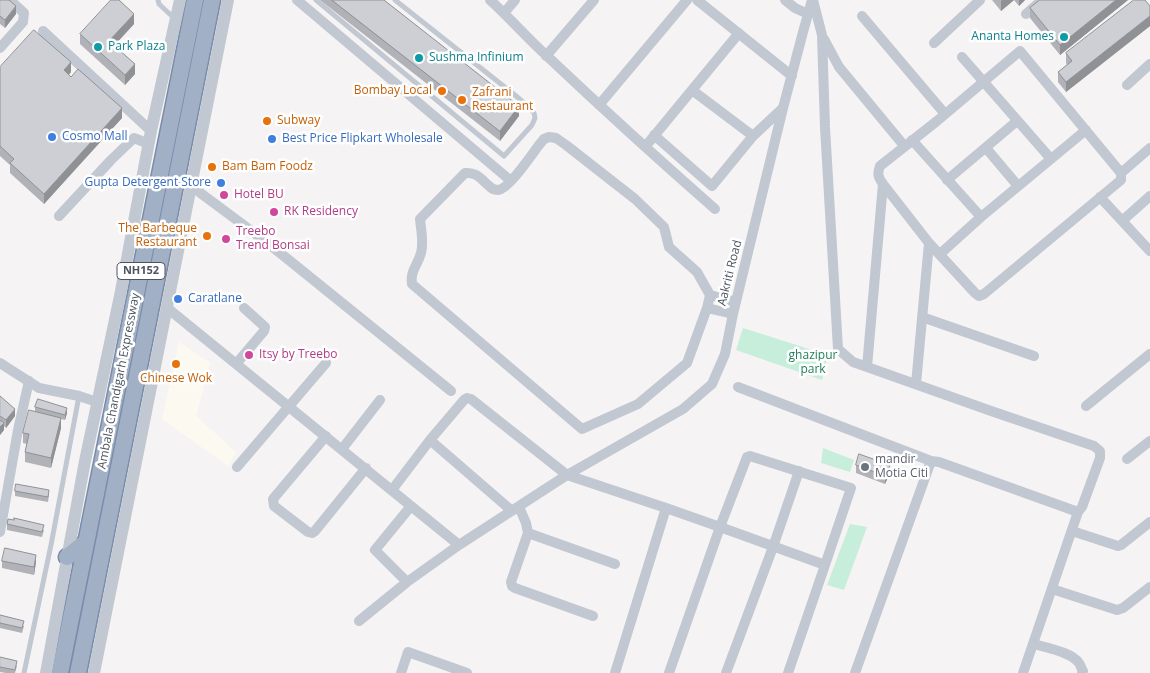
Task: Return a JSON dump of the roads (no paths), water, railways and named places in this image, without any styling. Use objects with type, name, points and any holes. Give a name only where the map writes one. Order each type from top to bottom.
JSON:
[{"type":"highway","name":"Ambala Chandigarh Expressway","points":[[60,673],[195,0]]},
{"type":"highway","name":"Ambala Chandigarh Expressway","points":[[78,673],[212,0]]},
{"type":"highway","points":[[67,557],[86,542]]},
{"type":"highway","points":[[103,552],[114,569]]},
{"type":"street","points":[[0,48],[23,22],[24,13],[10,0]]},
{"type":"street","points":[[46,673],[67,557],[150,138],[180,0]]},
{"type":"street","points":[[94,673],[228,0]]},
{"type":"street","points":[[298,0],[511,181]]},
{"type":"street","points":[[490,0],[546,56],[715,209]]},
{"type":"street","points":[[504,13],[515,0]]},
{"type":"street","points":[[546,56],[594,0]]},
{"type":"street","points":[[599,105],[687,0]]},
{"type":"street","points":[[697,0],[792,76]]},
{"type":"street","points":[[785,0],[795,8],[808,14]]},
{"type":"street","points":[[813,0],[822,36],[825,127],[838,348],[853,362],[1094,446],[1100,451],[1100,458],[1082,507],[1078,512],[1023,673]]},
{"type":"street","name":"Aakriti Road","points":[[359,620],[407,582],[460,545],[567,476],[683,409],[712,384],[725,354],[783,108],[813,0]]},
{"type":"street","points":[[934,43],[980,0]]},
{"type":"street","points":[[1026,14],[1042,0]]},
{"type":"street","points":[[862,16],[946,114]]},
{"type":"street","points":[[43,31],[150,138]]},
{"type":"street","points":[[645,147],[739,33]]},
{"type":"street","points":[[822,36],[839,67],[906,141],[947,180],[981,217]]},
{"type":"street","points":[[1020,51],[1121,173],[1121,180],[984,294],[979,296],[930,243],[878,177],[880,166],[906,141],[946,114],[1020,51]]},
{"type":"street","points":[[962,58],[1051,159]]},
{"type":"street","points":[[1127,84],[1150,64]]},
{"type":"street","points":[[692,90],[753,136]]},
{"type":"street","points":[[654,135],[712,186],[753,136],[783,108]]},
{"type":"street","points":[[947,180],[1017,121]]},
{"type":"street","points":[[940,254],[981,217],[1086,130]]},
{"type":"street","points":[[552,137],[561,140],[635,199],[664,226],[669,247],[697,272],[710,295],[687,363],[638,404],[582,429],[412,284],[413,270],[422,251],[420,219],[465,172],[476,174],[494,190],[504,188],[544,139],[552,137]]},
{"type":"street","points":[[59,216],[134,138],[150,138]]},
{"type":"street","points":[[986,148],[1018,186]]},
{"type":"street","points":[[1121,173],[1150,148]]},
{"type":"street","points":[[867,367],[883,184]]},
{"type":"street","points":[[192,186],[269,244],[450,391]]},
{"type":"street","points":[[1122,221],[1150,196]]},
{"type":"street","points":[[1100,197],[1150,252]]},
{"type":"street","points":[[916,384],[930,243]]},
{"type":"street","points":[[710,295],[736,302]]},
{"type":"street","points":[[166,308],[290,406],[460,545]]},
{"type":"street","points":[[236,364],[266,327],[244,308]]},
{"type":"street","points":[[707,308],[733,314]]},
{"type":"street","points":[[922,317],[1034,356]]},
{"type":"street","points":[[1086,406],[1150,354]]},
{"type":"street","points":[[237,467],[326,364]]},
{"type":"street","points":[[1,365],[39,388],[98,402]]},
{"type":"street","points":[[0,532],[18,430],[29,381]]},
{"type":"street","points":[[738,387],[931,460],[1078,512]]},
{"type":"street","points":[[392,490],[430,440],[467,398],[567,476],[666,508],[825,565]]},
{"type":"street","points":[[342,449],[380,400]]},
{"type":"street","points":[[326,436],[273,499],[274,506],[308,532],[312,533],[366,468]]},
{"type":"street","points":[[430,440],[515,509],[528,533],[615,564]]},
{"type":"street","points":[[1127,460],[1150,441]]},
{"type":"street","points":[[669,673],[720,528],[747,457],[750,456],[851,488],[788,673]]},
{"type":"street","points":[[856,673],[931,460]]},
{"type":"street","points":[[726,673],[799,471]]},
{"type":"street","points":[[407,582],[375,550],[412,506]]},
{"type":"street","points":[[615,673],[666,508]]},
{"type":"street","points":[[1072,531],[1121,546],[1150,522]]},
{"type":"street","points":[[528,533],[511,582],[512,586],[593,616]]},
{"type":"street","points":[[1052,589],[1117,610],[1123,608],[1150,587]]},
{"type":"street","points":[[1034,644],[1073,657],[1080,663],[1082,673]]},
{"type":"street","points":[[400,673],[408,652],[467,673]]},
{"type":"lane","points":[[158,0],[159,4],[176,19]]},
{"type":"lane","points":[[316,0],[504,156],[532,125],[535,118],[534,113],[516,96],[395,0]]},
{"type":"lane","points":[[317,16],[324,7]]},
{"type":"lane","points":[[24,673],[51,545],[79,396]]},
{"type":"place","name":"Ananta Homes","points":[[1064,37]]},
{"type":"place","name":"Park Plaza","points":[[98,47]]},
{"type":"place","name":"Sushma Infinium","points":[[419,58]]},
{"type":"place","name":"Bombay Local","points":[[442,91]]},
{"type":"place","name":"Zafrani Restaurant","points":[[462,100]]},
{"type":"place","name":"Subway","points":[[267,121]]},
{"type":"place","name":"Cosmo Mall","points":[[52,137]]},
{"type":"place","name":"Best Price Flipkart Wholesale","points":[[272,139]]},
{"type":"place","name":"Bam Bam Foodz","points":[[212,167]]},
{"type":"place","name":"Gupta Detergent Store","points":[[221,183]]},
{"type":"place","name":"Hotel BU","points":[[224,195]]},
{"type":"place","name":"RK Residency","points":[[274,212]]},
{"type":"place","name":"The Barbeque Restaurant","points":[[207,236]]},
{"type":"place","name":"Treebo Trend Bonsai","points":[[226,239]]},
{"type":"place","name":"Caratlane","points":[[178,299]]},
{"type":"place","name":"Itsy by Treebo","points":[[249,355]]},
{"type":"place","name":"Chinese Wok","points":[[176,364]]},
{"type":"place","name":"mandir Motia Citi","points":[[865,467]]},
{"type":"park label","name":"ghazipur park","points":[[813,363]]}]
